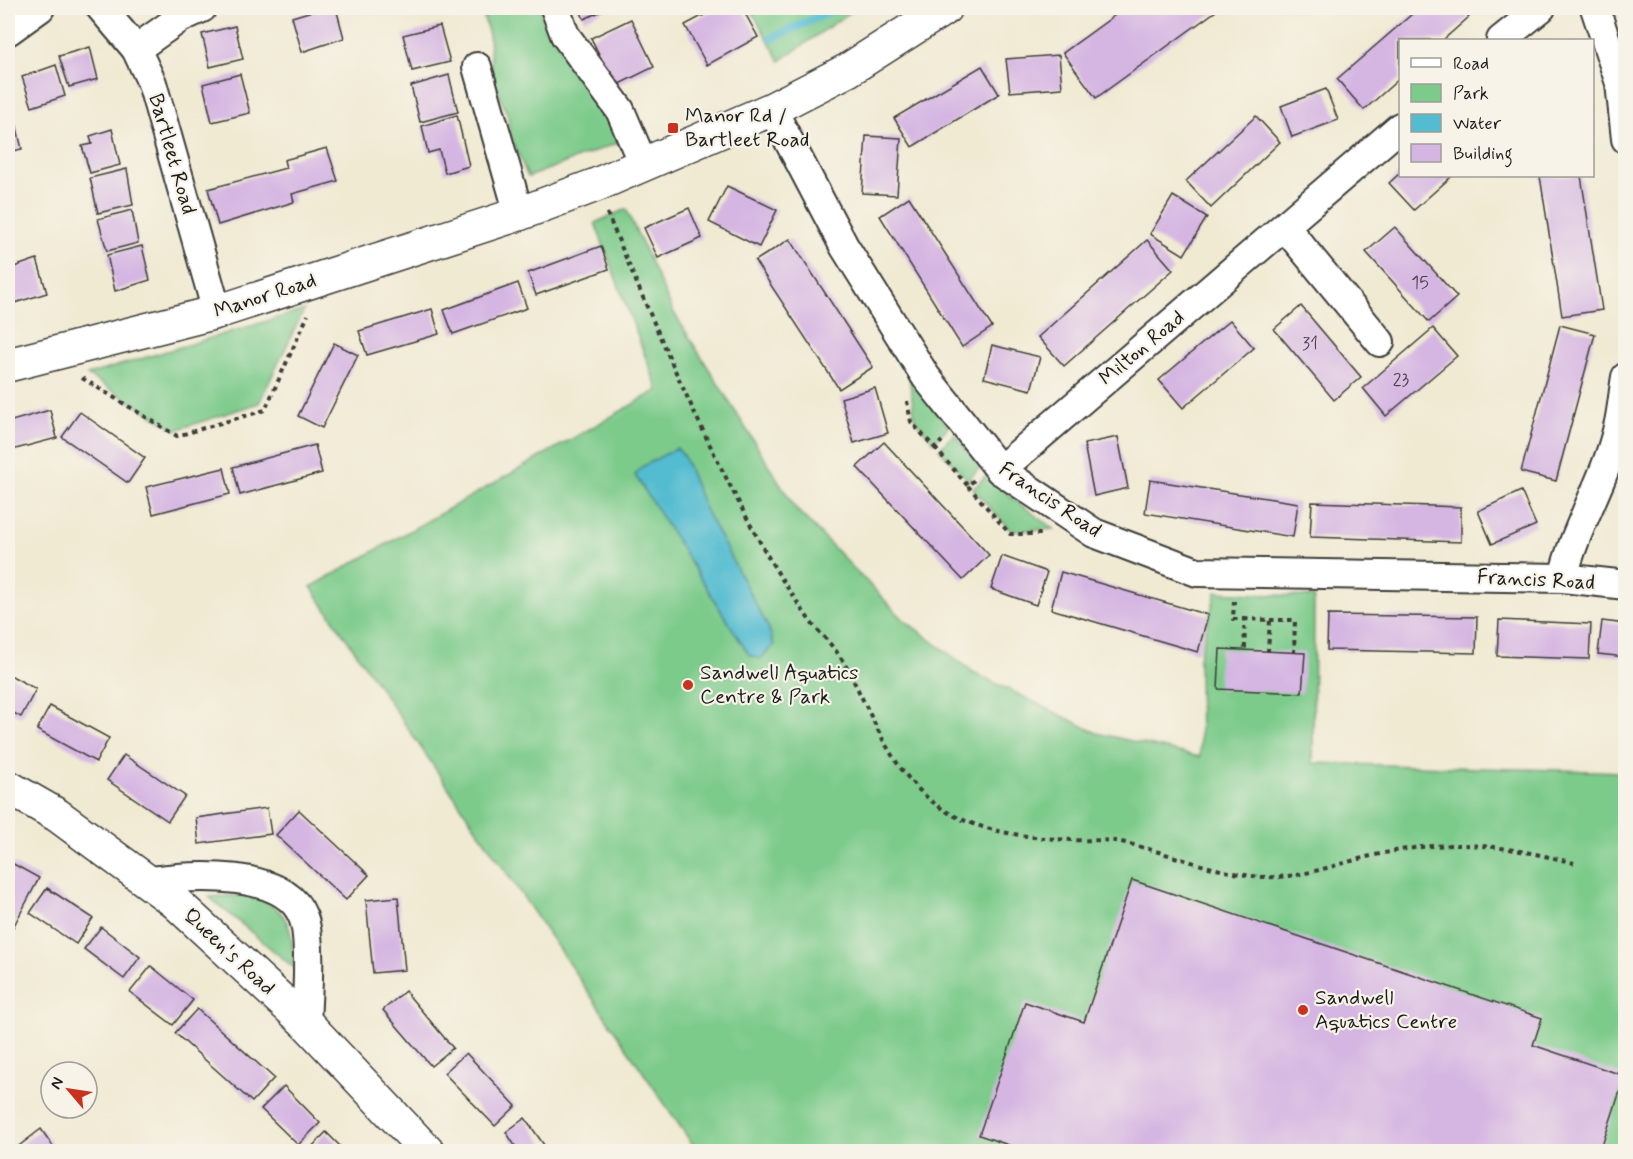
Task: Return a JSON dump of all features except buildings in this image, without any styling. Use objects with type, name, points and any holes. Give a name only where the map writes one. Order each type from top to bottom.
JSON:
[{"type":"street","points":[[8,31],[40,8]]},
{"type":"street","name":"Bartleet Road","points":[[101,8],[136,49],[152,83],[218,312]]},
{"type":"street","points":[[136,49],[180,18],[202,8]]},
{"type":"street","points":[[555,8],[565,35],[620,110],[643,164]]},
{"type":"street","name":"Manor Road","points":[[8,365],[218,312],[519,214],[772,109],[848,70],[945,8]]},
{"type":"street","points":[[1502,39],[1541,8]]},
{"type":"street","points":[[1595,8],[1620,83],[1626,139]]},
{"type":"street","points":[[477,67],[519,214]]},
{"type":"street","name":"Francis Road","points":[[772,109],[844,246],[990,472],[1094,533],[1197,572],[1563,578],[1626,585]]},
{"type":"street","name":"Milton Road","points":[[990,472],[1285,227],[1399,129]]},
{"type":"street","points":[[1285,227],[1380,342]]},
{"type":"street","points":[[1563,578],[1570,549],[1618,428],[1626,377]]},
{"type":"street","name":"Queen's Road","points":[[8,787],[57,815],[150,881],[306,1023],[428,1152]]},
{"type":"street","name":"Queen's Road","points":[[150,881],[171,878],[238,879],[264,883],[286,894],[303,916],[308,956],[306,1023]]},
{"type":"path","points":[[607,213],[676,378],[720,470],[769,558],[811,622],[842,659],[894,762],[919,790],[946,811],[989,828],[1008,832],[1037,838],[1116,841],[1227,871],[1265,877],[1302,873],[1393,851],[1441,844],[1485,844],[1574,863]]},
{"type":"path","points":[[46,356],[177,436],[265,410],[312,307]]},
{"type":"path","points":[[935,448],[1010,534],[1053,534]]},
{"type":"path","points":[[968,486],[990,472]]},
{"type":"path","points":[[1234,592],[1233,619],[1295,620],[1294,652]]},
{"type":"path","points":[[1244,619],[1245,650]]},
{"type":"path","points":[[1268,651],[1270,620]]},
{"type":"green space","points":[[481,8],[541,8],[625,140],[528,177],[510,135],[508,116],[492,78],[489,35]]},
{"type":"green space","points":[[750,8],[856,8],[780,61]]},
{"type":"green space","name":"Sandwell Aquatics Centre & Park","points":[[626,209],[674,313],[796,509],[904,620],[975,673],[1097,733],[1200,757],[1199,657],[1216,592],[1314,597],[1313,763],[1625,772],[1625,1151],[697,1151],[311,587],[658,390],[595,223]]},
{"type":"green space","points":[[304,310],[259,403],[176,430],[87,375]]},
{"type":"green space","points":[[908,368],[948,427],[934,442],[915,420]]},
{"type":"green space","points":[[954,434],[981,466],[968,480],[939,449]]},
{"type":"green space","points":[[989,473],[1011,497],[1054,529],[1011,531],[973,489]]},
{"type":"green space","points":[[244,895],[270,904],[285,919],[292,940],[293,967],[209,897]]},
{"type":"water","points":[[677,448],[684,457],[705,509],[769,629],[774,645],[760,659],[749,655],[635,475],[643,466]]},
{"type":"waterway","points":[[772,38],[838,8]]},
{"type":"place","name":"Manor Rd / Bartleet Road","points":[[673,128]]},
{"type":"place","name":"Sandwell Aquatics Centre & Park","points":[[688,685]]},
{"type":"place","name":"Sandwell Aquatics Centre","points":[[1303,1010]]}]
